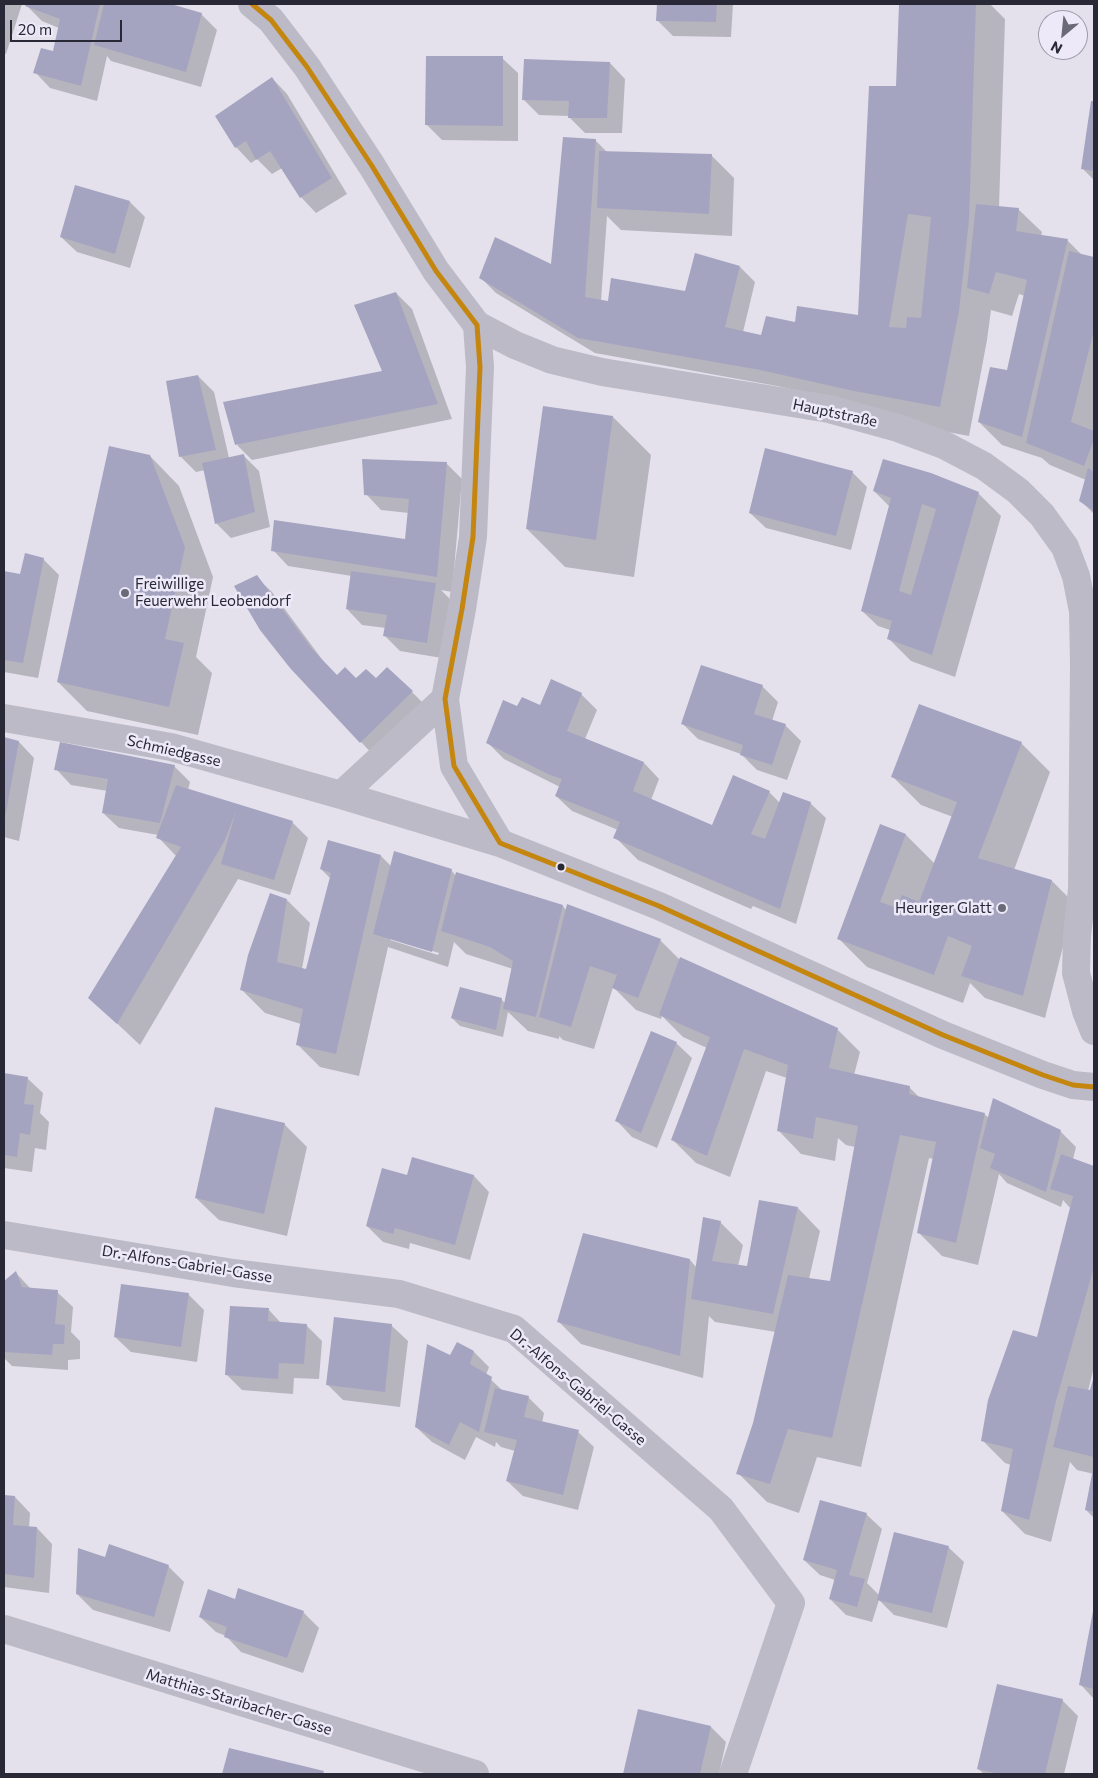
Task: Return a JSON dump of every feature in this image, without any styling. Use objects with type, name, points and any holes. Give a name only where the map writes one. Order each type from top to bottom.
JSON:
[{"type":"street","name":"Hauptstraße","points":[[268,9],[350,133],[436,271],[477,325],[515,345],[552,360],[602,372],[829,409],[898,428],[944,445],[984,466],[1018,491],[1042,516],[1065,547],[1076,576],[1083,611],[1082,889],[1077,936],[1076,973],[1086,1011],[1094,1030]]},
{"type":"street","points":[[477,325],[480,367],[473,537],[446,699],[454,766],[500,843]]},
{"type":"street","points":[[341,795],[446,699]]},
{"type":"street","name":"Schmiedgasse","points":[[4,718],[171,747],[341,795],[500,843],[659,906],[952,1039],[1043,1075],[1073,1085],[1094,1087]]},
{"type":"street","name":"Dr.-Alfons-Gabriel-Gasse","points":[[4,1235],[233,1273],[399,1294],[514,1329],[720,1509],[791,1603],[733,1774]]},
{"type":"street","name":"Matthias-Staribacher-Gasse","points":[[4,1629],[475,1774]]},
{"type":"building","points":[[26,4],[100,4],[81,86],[33,73],[41,48],[53,51],[60,19],[25,6]]},
{"type":"building","points":[[104,4],[171,4],[202,13],[186,72],[94,45]]},
{"type":"building","points":[[657,4],[717,4],[716,22],[656,21]]},
{"type":"building","points":[[899,4],[976,4],[969,220],[959,311],[940,407],[854,391],[760,370],[578,338],[479,278],[495,237],[551,264],[563,137],[596,139],[585,297],[608,301],[611,278],[685,291],[695,253],[740,266],[725,327],[761,335],[766,316],[795,322],[797,306],[858,315],[869,86],[896,86]],"holes":[[[908,214],[931,217],[921,318],[907,317],[906,328],[889,327]]]},
{"type":"building","points":[[426,56],[503,56],[503,126],[425,125]]},
{"type":"building","points":[[524,59],[610,62],[607,118],[568,118],[569,101],[522,100]]},
{"type":"building","points":[[272,77],[332,178],[300,198],[270,151],[256,160],[246,141],[235,148],[215,116]]},
{"type":"building","points":[[1091,101],[1094,101],[1094,171],[1081,169]]},
{"type":"building","points":[[599,151],[712,154],[709,214],[597,208]]},
{"type":"building","points":[[75,185],[130,201],[115,254],[60,237]]},
{"type":"building","points":[[976,204],[1019,208],[1016,231],[1068,239],[1022,437],[978,422],[990,367],[1007,370],[1027,280],[996,272],[989,294],[967,288]]},
{"type":"building","points":[[1069,251],[1094,257],[1094,330],[1071,422],[1094,431],[1094,439],[1084,466],[1026,443]]},
{"type":"building","points":[[396,292],[438,404],[235,445],[223,402],[382,371],[354,305]]},
{"type":"building","points":[[198,375],[216,450],[179,457],[166,381]]},
{"type":"building","points":[[543,406],[613,416],[596,540],[526,529]]},
{"type":"building","name":"Freiwillige Feuerwehr Leobendorf","points":[[109,446],[150,455],[185,547],[165,639],[184,643],[169,707],[57,682]]},
{"type":"building","points":[[765,448],[853,471],[836,536],[749,513]]},
{"type":"building","points":[[244,454],[255,512],[215,524],[202,463]]},
{"type":"building","points":[[362,459],[447,462],[437,577],[271,551],[274,520],[405,539],[409,499],[364,495]]},
{"type":"building","points":[[883,459],[931,473],[979,492],[932,655],[887,639],[892,621],[861,611],[891,498],[873,491]],"holes":[[[922,504],[936,509],[911,595],[899,591]]]},
{"type":"building","points":[[1088,468],[1094,472],[1094,511],[1079,501]]},
{"type":"building","points":[[25,553],[44,558],[23,663],[4,660],[4,571],[20,574]]},
{"type":"building","points":[[351,571],[436,583],[427,643],[383,636],[387,615],[346,609]]},
{"type":"building","points":[[257,575],[312,649],[337,675],[345,667],[356,678],[366,669],[376,678],[387,667],[413,691],[360,743],[290,668],[260,630],[234,586]]},
{"type":"building","points":[[701,665],[763,685],[754,714],[786,724],[772,765],[740,755],[743,745],[681,724]]},
{"type":"building","points":[[551,679],[582,693],[567,731],[644,762],[633,791],[712,825],[733,775],[770,791],[751,834],[765,839],[783,792],[811,802],[780,909],[613,838],[620,822],[555,796],[562,779],[550,775],[486,743],[503,700],[517,706],[522,697],[540,705]]},
{"type":"building","points":[[919,704],[1022,742],[978,858],[1052,880],[1023,996],[961,976],[972,946],[948,936],[934,975],[837,939],[880,824],[906,834],[880,902],[897,908],[902,895],[919,902],[957,802],[891,777]]},
{"type":"building","points":[[4,737],[19,741],[5,818],[4,818]]},
{"type":"building","points":[[60,742],[175,765],[160,823],[102,813],[108,779],[54,770]]},
{"type":"building","points":[[176,785],[293,821],[274,880],[221,864],[236,811],[225,840],[117,1024],[88,998],[181,847],[156,838]]},
{"type":"building","points":[[328,840],[381,855],[336,1054],[296,1045],[303,1009],[240,990],[248,955],[270,893],[287,899],[277,962],[306,969],[331,873],[320,869]]},
{"type":"building","points":[[394,851],[452,869],[432,952],[373,934]]},
{"type":"building","points":[[456,872],[563,905],[536,1017],[503,1009],[513,961],[490,947],[441,931]]},
{"type":"building","points":[[567,904],[661,939],[638,998],[612,988],[617,975],[590,966],[571,1027],[539,1017]]},
{"type":"building","points":[[680,957],[838,1028],[829,1068],[910,1086],[909,1094],[985,1113],[956,1243],[917,1233],[936,1142],[900,1135],[832,1438],[788,1429],[770,1484],[736,1474],[753,1423],[788,1275],[830,1281],[858,1126],[816,1117],[813,1139],[777,1131],[788,1065],[744,1049],[707,1156],[671,1140],[710,1037],[659,1015]]},
{"type":"building","points":[[460,987],[502,998],[496,1030],[451,1018]]},
{"type":"building","points":[[651,1031],[677,1042],[641,1133],[615,1121]]},
{"type":"building","points":[[4,1073],[28,1077],[24,1104],[34,1105],[30,1135],[20,1133],[17,1157],[4,1155]]},
{"type":"building","points":[[993,1098],[1061,1130],[1046,1192],[990,1168],[995,1154],[980,1148]]},
{"type":"building","points":[[215,1107],[285,1123],[264,1214],[195,1198]]},
{"type":"building","points":[[1061,1154],[1094,1166],[1094,1267],[1056,1401],[1029,1520],[1001,1511],[1013,1449],[981,1441],[988,1400],[1013,1330],[1037,1337],[1073,1196],[1050,1189]]},
{"type":"building","points":[[412,1157],[474,1175],[455,1245],[395,1228],[393,1234],[366,1226],[382,1168],[407,1175]]},
{"type":"building","points":[[759,1200],[798,1207],[773,1314],[691,1299],[703,1217],[721,1221],[712,1261],[747,1266]]},
{"type":"building","points":[[583,1233],[690,1259],[680,1356],[557,1322]]},
{"type":"building","points":[[16,1271],[22,1287],[58,1290],[55,1324],[65,1325],[64,1344],[53,1344],[52,1355],[4,1352],[4,1281]]},
{"type":"building","points":[[121,1284],[189,1293],[181,1347],[114,1337]]},
{"type":"building","points":[[230,1306],[269,1308],[268,1321],[307,1324],[304,1364],[279,1363],[278,1379],[225,1375]]},
{"type":"building","points":[[334,1317],[392,1324],[385,1392],[326,1385]]},
{"type":"building","points":[[457,1342],[474,1351],[470,1364],[492,1377],[479,1432],[460,1422],[449,1445],[415,1427],[427,1344],[450,1355]]},
{"type":"building","points":[[1094,1376],[1094,1457],[1053,1447],[1068,1386],[1090,1390]]},
{"type":"building","points":[[495,1388],[529,1396],[524,1417],[579,1430],[563,1495],[506,1481],[517,1440],[484,1432]]},
{"type":"building","points":[[1094,1469],[1094,1512],[1085,1510]]},
{"type":"building","points":[[4,1495],[15,1496],[13,1525],[37,1527],[34,1578],[4,1574]]},
{"type":"building","points":[[820,1500],[867,1513],[849,1575],[865,1579],[857,1607],[829,1599],[837,1570],[803,1560]]},
{"type":"building","points":[[894,1532],[949,1546],[932,1613],[877,1600]]},
{"type":"building","points":[[109,1544],[169,1565],[154,1617],[76,1594],[78,1548],[105,1557]]},
{"type":"building","points":[[238,1588],[304,1611],[287,1658],[224,1637],[227,1627],[199,1617],[208,1589],[235,1599]]},
{"type":"building","points":[[1094,1611],[1094,1689],[1079,1685]]},
{"type":"building","points":[[997,1684],[1063,1699],[1045,1774],[999,1774],[977,1769]]},
{"type":"building","points":[[638,1709],[711,1726],[700,1774],[623,1774]]},
{"type":"building","points":[[229,1748],[324,1771],[323,1774],[222,1774]]},
{"type":"transit line","points":[[252,4],[271,20],[307,67],[372,166],[436,271],[477,325]]},
{"type":"transit line","points":[[477,325],[480,367],[473,537],[445,699],[454,766],[500,843],[659,906],[943,1035],[1043,1075],[1073,1085],[1094,1087]]},
{"type":"place","name":"Freiwillige Feuerwehr Leobendorf","points":[[125,593]]},
{"type":"place","name":"Heuriger Glatt","points":[[1002,908]]}]
